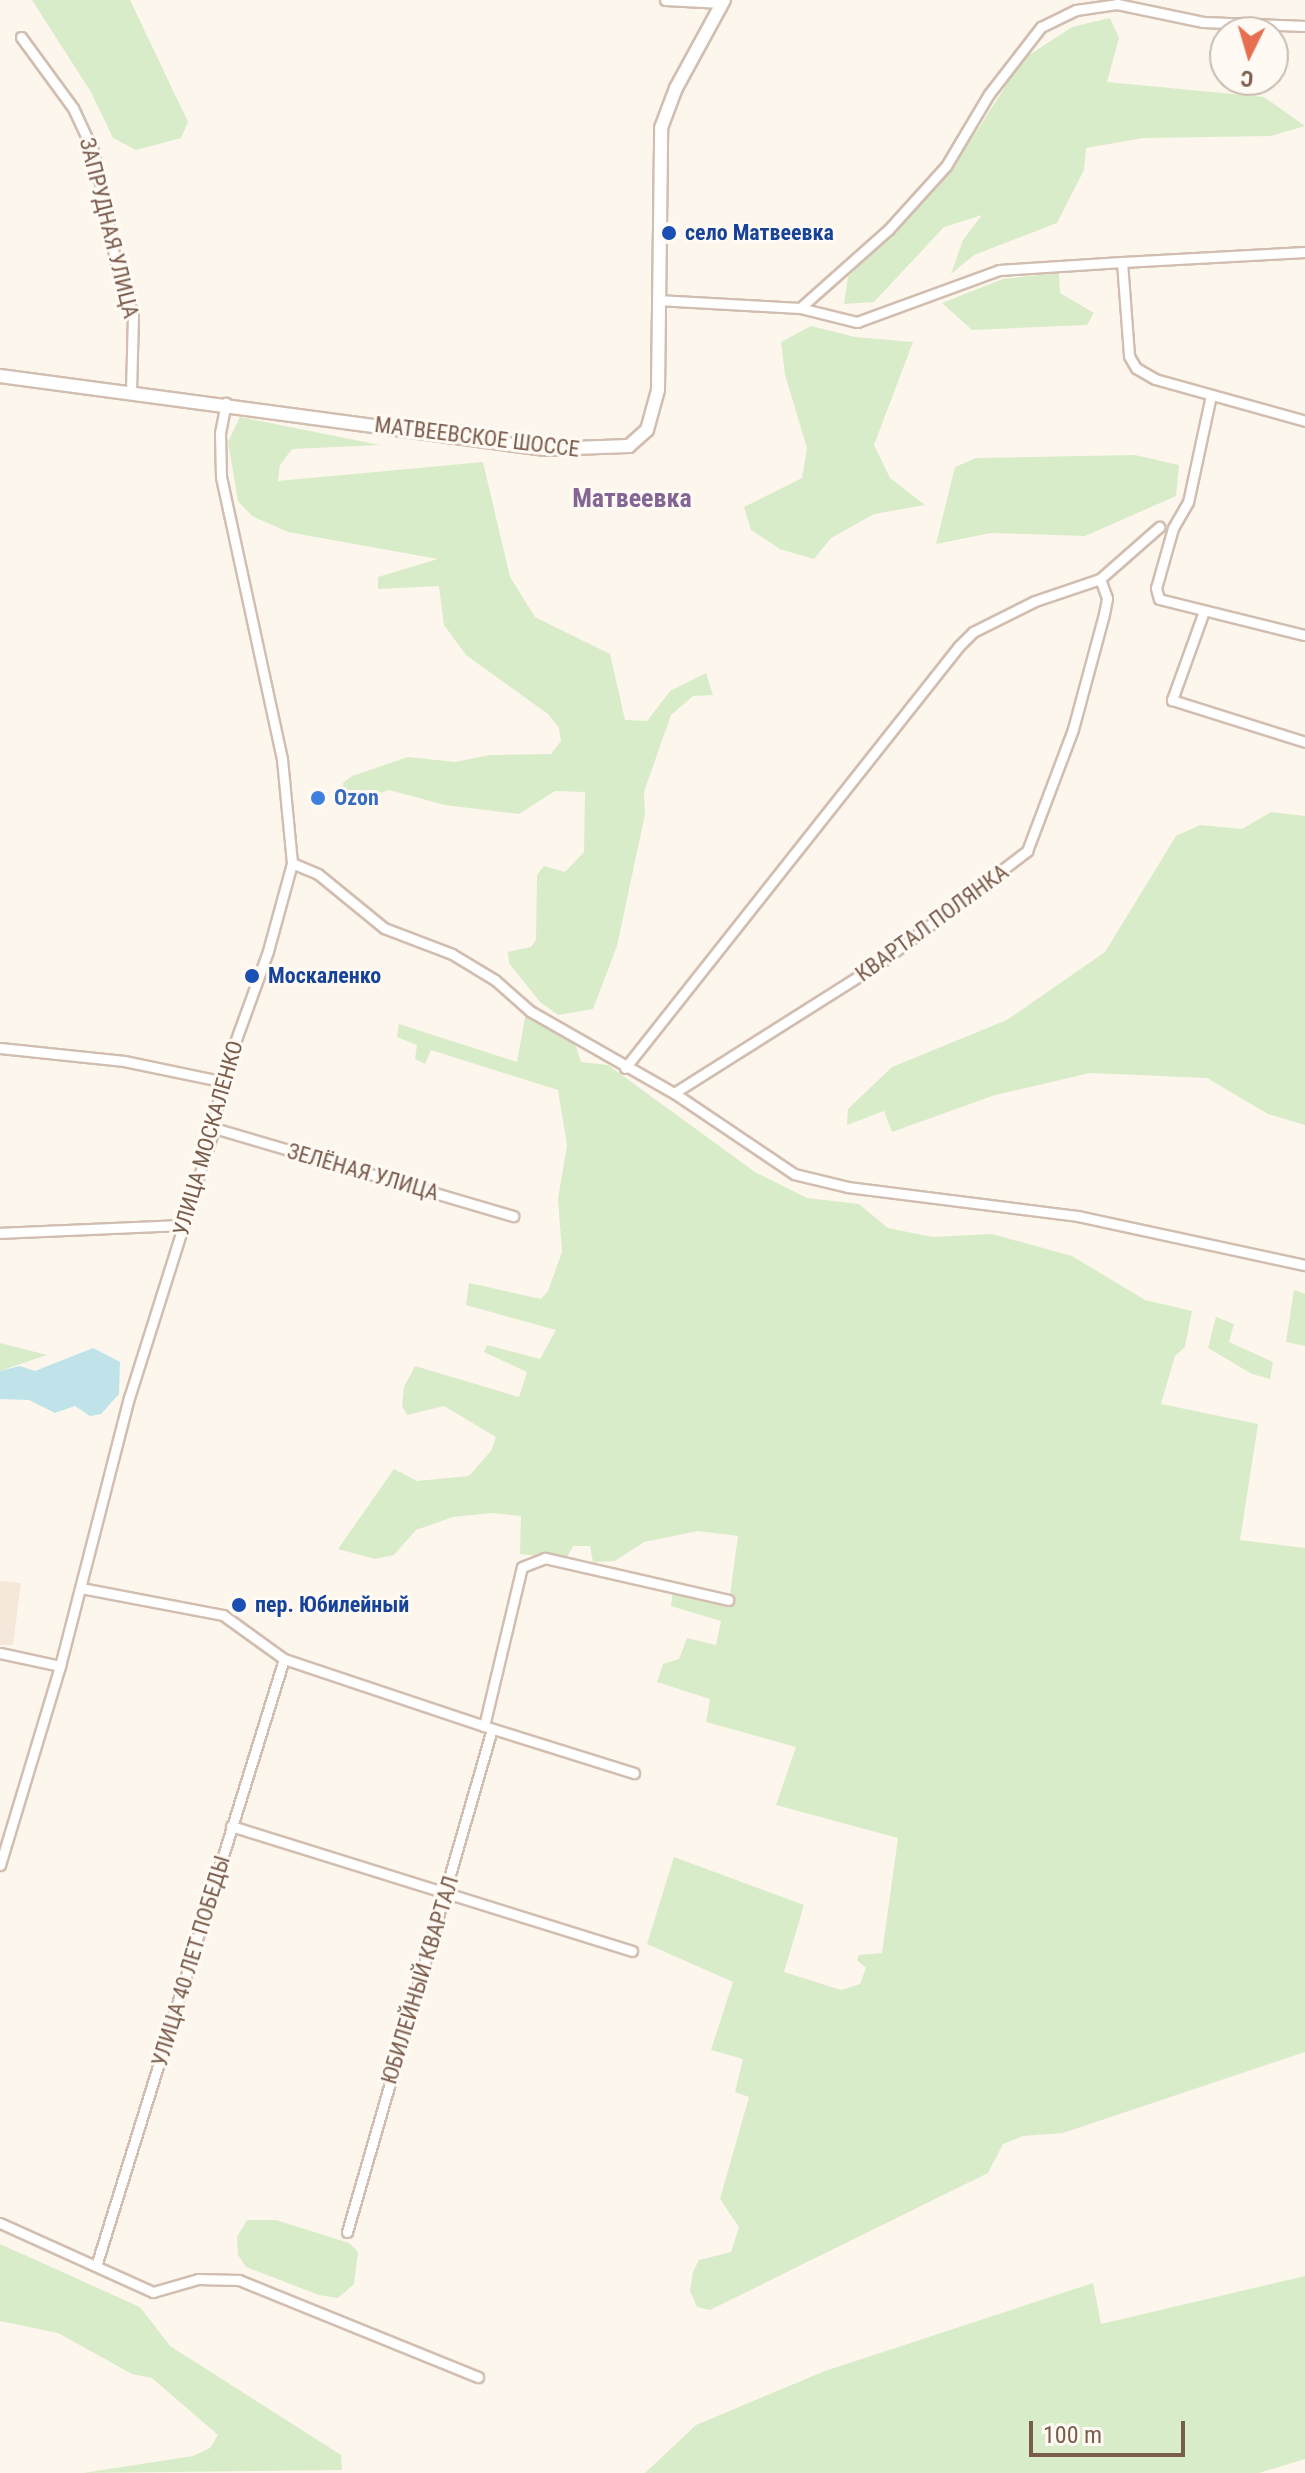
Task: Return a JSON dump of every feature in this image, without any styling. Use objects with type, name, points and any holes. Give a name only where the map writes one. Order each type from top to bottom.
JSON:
[{"type":"main road","name":"МАТВЕЕВСКОЕ ШОССЕ","points":[[0,376],[131,390],[545,449],[629,446],[645,434],[654,417],[661,128],[676,88],[723,1]]},
{"type":"street","points":[[665,0],[723,1]]},
{"type":"street","points":[[800,308],[888,230],[946,166],[989,94],[1041,27],[1076,10],[1117,4],[1203,22],[1305,26]]},
{"type":"street","name":"ЗАПРУДНАЯ УЛИЦА","points":[[21,37],[73,108],[94,153],[116,264],[133,315],[131,390]]},
{"type":"street","points":[[657,300],[800,308],[869,321],[999,270],[1305,252]]},
{"type":"street","points":[[1122,262],[1129,356],[1136,368],[1211,395],[1305,421]]},
{"type":"street","points":[[1211,395],[1188,502],[1173,528],[1156,588],[1165,603],[1305,635]]},
{"type":"street","name":"УЛИЦА МОСКАЛЕНКО","points":[[0,1865],[60,1666],[129,1398],[214,1128],[221,1081],[268,951],[292,863],[282,759],[221,477],[220,433],[226,403]]},
{"type":"street","points":[[625,1068],[959,646],[973,632],[1035,601],[1100,579],[1159,527]]},
{"type":"street","name":"КВАРТАЛ ПОЛЯНКА","points":[[674,1093],[880,963],[1027,851],[1081,700],[1107,598],[1100,579]]},
{"type":"street","points":[[1204,611],[1172,700],[1305,742]]},
{"type":"street","points":[[292,863],[318,874],[384,928],[452,954],[495,980],[530,1011],[625,1068],[674,1093],[752,1149],[794,1174],[822,1183],[1078,1216],[1305,1265]]},
{"type":"street","points":[[0,1048],[124,1061],[221,1081]]},
{"type":"street","name":"ЗЕЛЁНАЯ УЛИЦА","points":[[214,1128],[513,1216]]},
{"type":"street","points":[[0,1233],[183,1225]]},
{"type":"street","name":"ЮБИЛЕЙНЫЙ КВАРТАЛ","points":[[347,2232],[413,1992],[448,1893],[488,1727],[519,1574],[527,1563],[545,1558],[728,1600]]},
{"type":"street","points":[[81,1588],[223,1615],[284,1659],[634,1773]]},
{"type":"street","points":[[0,1653],[60,1666]]},
{"type":"street","name":"УЛИЦА 40 ЛЕТ ПОБЕДЫ","points":[[97,2263],[284,1659]]},
{"type":"street","points":[[231,1826],[632,1951]]},
{"type":"street","points":[[0,2223],[97,2263],[153,2292],[219,2277],[239,2280],[478,2377]]},
{"type":"shaded area","points":[[0,1581],[21,1583],[13,1645],[0,1645]]},
{"type":"green space","points":[[32,0],[130,0],[188,122],[181,138],[136,150],[113,138],[91,92]]},
{"type":"green space","points":[[1110,18],[1119,38],[1107,82],[1209,92],[1209,96],[1264,97],[1305,126],[1271,136],[1143,138],[1086,148],[1084,170],[1057,223],[974,255],[951,274],[963,240],[982,215],[944,227],[874,302],[844,304],[848,277],[951,171],[1023,59],[1072,27]]},
{"type":"green space","points":[[1059,273],[1060,293],[1094,313],[1087,325],[972,330],[942,303],[1003,279]]},
{"type":"green space","points":[[811,326],[855,337],[913,342],[874,445],[890,478],[925,505],[874,514],[831,538],[814,559],[780,549],[751,530],[744,507],[802,478],[807,448],[785,375],[781,342]]},
{"type":"green space","points":[[240,417],[380,445],[292,449],[280,465],[278,481],[483,462],[510,577],[535,617],[610,654],[625,720],[647,721],[670,691],[706,673],[713,695],[693,696],[671,715],[644,792],[645,814],[617,946],[593,1009],[558,1015],[540,1002],[509,963],[508,952],[531,947],[536,940],[537,875],[544,866],[565,872],[584,852],[585,792],[555,791],[519,814],[445,805],[389,790],[353,802],[343,794],[343,783],[352,776],[408,757],[455,762],[490,755],[551,754],[561,741],[559,728],[548,714],[466,655],[444,625],[439,586],[378,589],[378,577],[438,559],[288,532],[252,516],[238,501],[228,442]]},
{"type":"green space","points":[[1135,455],[1179,465],[1176,496],[1085,536],[991,533],[936,544],[955,467],[976,458]]},
{"type":"green space","points":[[1271,812],[1305,816],[1305,1125],[1268,1114],[1207,1078],[1090,1073],[995,1095],[892,1132],[884,1111],[847,1125],[848,1109],[892,1067],[1007,1020],[1105,952],[1176,836],[1200,825],[1242,829]]},
{"type":"green space","points":[[526,1013],[575,1044],[581,1062],[608,1065],[755,1172],[807,1198],[859,1204],[888,1228],[932,1237],[992,1234],[1072,1256],[1145,1300],[1192,1311],[1185,1347],[1175,1356],[1161,1404],[1258,1424],[1240,1540],[1305,1548],[1305,2052],[1063,2133],[1023,2136],[1003,2144],[988,2173],[710,2310],[697,2307],[690,2291],[693,2272],[699,2260],[731,2252],[739,2227],[720,2199],[749,2097],[735,2092],[743,2059],[711,2050],[733,1982],[647,1944],[674,1857],[804,1905],[784,1972],[841,1990],[860,1984],[866,1968],[857,1960],[859,1955],[882,1953],[898,1838],[776,1805],[796,1747],[706,1722],[710,1699],[657,1682],[663,1664],[679,1659],[687,1638],[716,1645],[721,1621],[671,1606],[673,1590],[729,1602],[738,1536],[698,1531],[644,1542],[615,1561],[593,1562],[590,1546],[573,1546],[566,1559],[520,1554],[521,1516],[492,1513],[453,1517],[416,1530],[394,1555],[375,1559],[338,1549],[394,1469],[417,1481],[469,1476],[491,1451],[496,1437],[444,1406],[407,1415],[402,1406],[404,1387],[415,1366],[519,1397],[527,1372],[484,1352],[487,1345],[540,1359],[556,1330],[466,1305],[469,1283],[541,1299],[548,1291],[562,1252],[558,1199],[567,1145],[558,1090],[431,1050],[425,1064],[415,1059],[417,1045],[397,1037],[399,1024],[517,1062]]},
{"type":"green space","points":[[1294,1290],[1305,1294],[1305,1346],[1286,1342]]},
{"type":"green space","points":[[1216,1317],[1234,1324],[1229,1342],[1273,1362],[1270,1379],[1252,1374],[1208,1348]]},
{"type":"green space","points":[[0,1343],[47,1355],[0,1371]]},
{"type":"green space","points":[[247,2220],[276,2220],[349,2243],[358,2252],[354,2284],[338,2298],[319,2295],[246,2267],[238,2255],[237,2237]]},
{"type":"green space","points":[[0,2244],[140,2307],[170,2346],[341,2455],[342,2470],[83,2473],[193,2456],[210,2448],[218,2435],[152,2378],[132,2374],[58,2333],[0,2321]]},
{"type":"green space","points":[[1305,2276],[1305,2459],[1259,2473],[645,2473],[696,2425],[825,2371],[1093,2283],[1101,2324]]},
{"type":"water","points":[[93,1348],[120,1362],[119,1394],[101,1414],[90,1416],[75,1406],[55,1413],[29,1400],[0,1399],[0,1371],[20,1366],[35,1371]]},
{"type":"place","name":"село Матвеевка","points":[[669,233]]},
{"type":"place","name":"Ozon","points":[[318,798]]},
{"type":"place","name":"Москаленко","points":[[252,976]]},
{"type":"place","name":"пер. Юбилейный","points":[[239,1605]]},
{"type":"district","name":"Матвеевка","points":[[632,499]]}]
